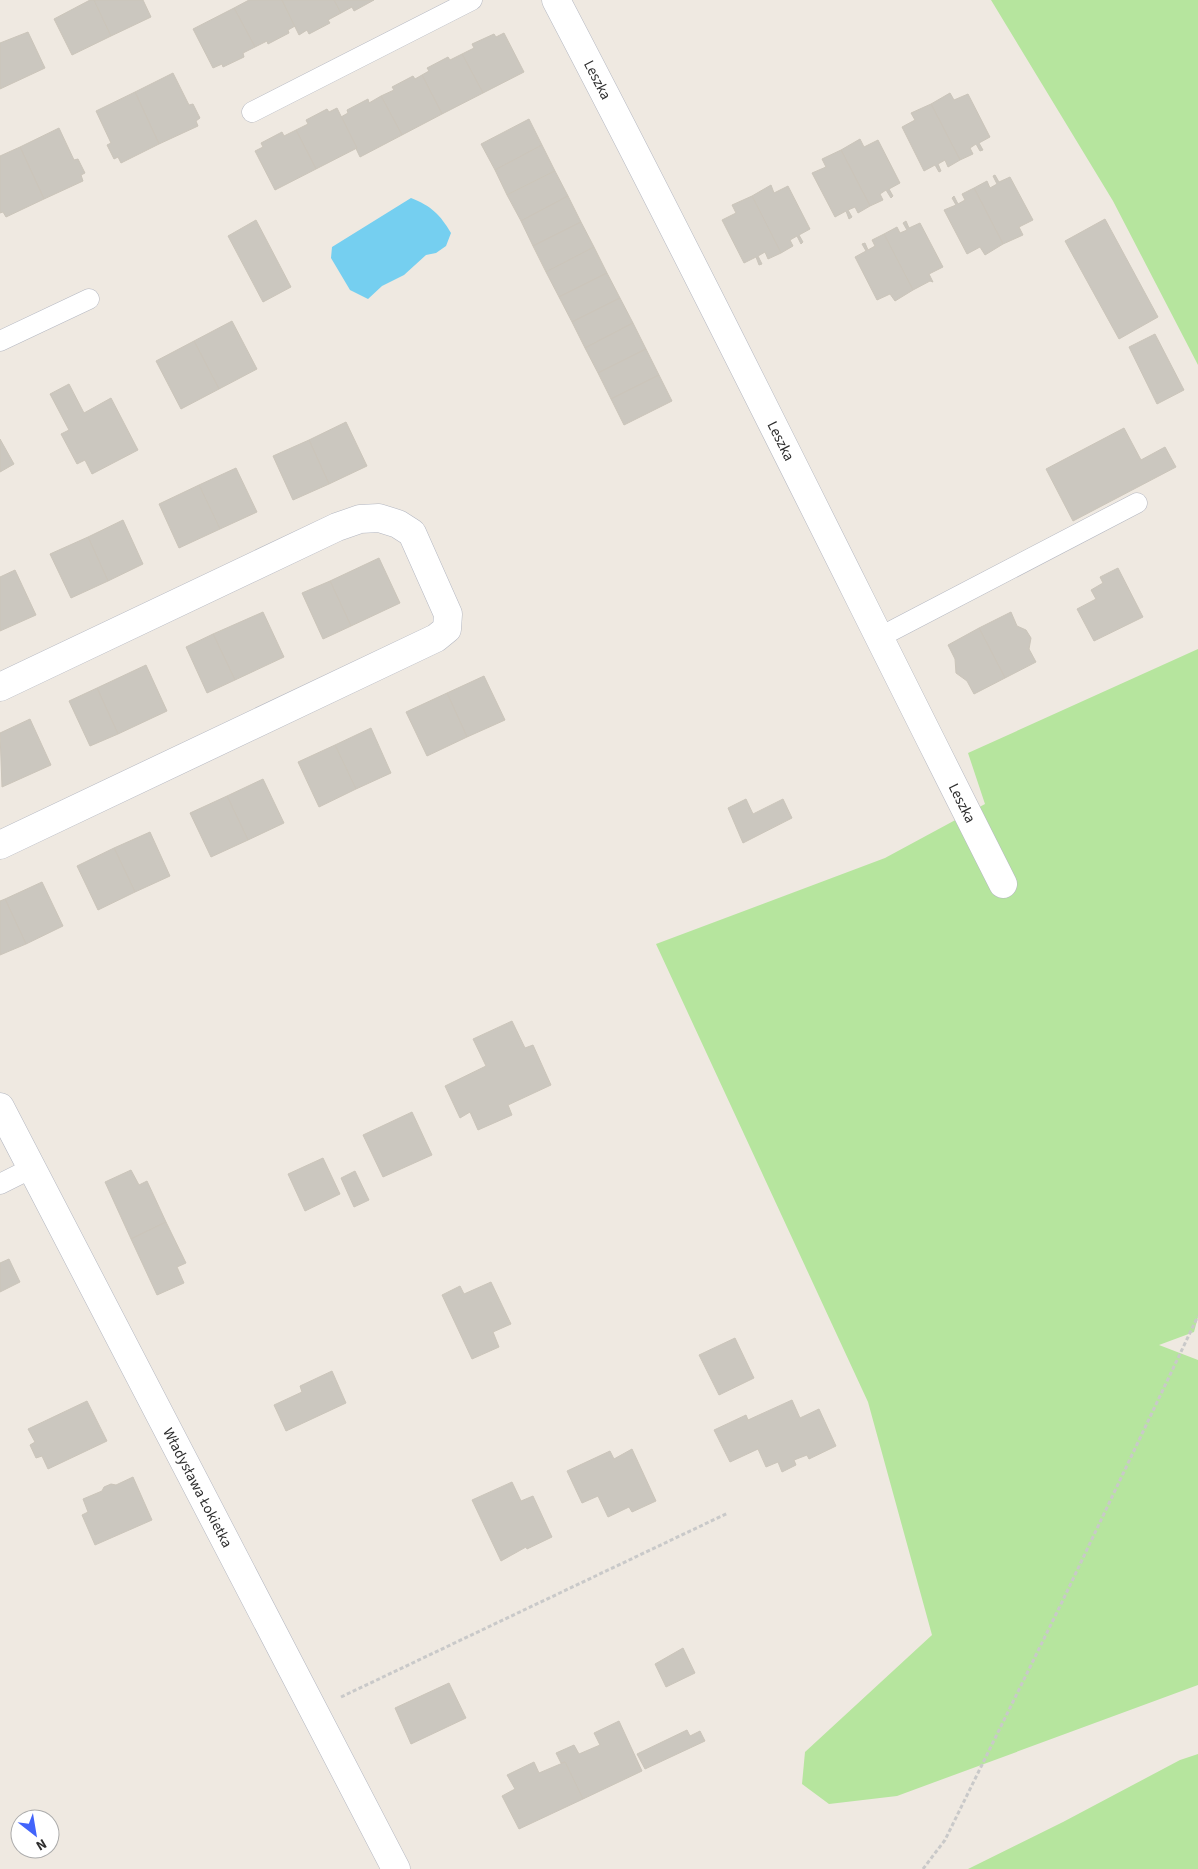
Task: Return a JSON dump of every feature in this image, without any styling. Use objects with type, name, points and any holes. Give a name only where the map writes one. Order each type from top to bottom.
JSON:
[{"type":"street","name":"Leszka","points":[[556,0],[673,224],[878,638],[1003,884]]},
{"type":"street","points":[[0,687],[337,527],[360,519],[379,518],[398,524],[412,533],[448,614],[446,629],[436,638],[0,845]]},
{"type":"street","name":"Władysława Łokietka","points":[[0,1107],[396,1869]]},
{"type":"lane","points":[[252,112],[472,0]]},
{"type":"lane","points":[[0,341],[89,299]]},
{"type":"lane","points":[[878,638],[1137,503]]},
{"type":"lane","points":[[0,1184],[32,1168]]},
{"type":"path","points":[[923,1869],[945,1840],[954,1822],[1063,1600],[1198,1316]]},
{"type":"path","points":[[314,1710],[728,1513]]},
{"type":"green space","points":[[991,0],[1198,0],[1198,365],[1113,201]]},
{"type":"green space","points":[[1198,649],[1198,1317],[1194,1332],[1159,1345],[1198,1360],[1198,1685],[897,1796],[829,1804],[802,1784],[805,1752],[932,1635],[868,1402],[656,944],[885,858],[985,804],[968,753]]},
{"type":"green space","points":[[1198,1754],[1198,1869],[968,1869],[1063,1822],[1180,1760]]},
{"type":"water","points":[[411,198],[430,208],[443,221],[451,233],[446,246],[436,253],[426,255],[404,275],[382,286],[368,299],[350,290],[331,258],[332,247]]},
{"type":"building","points":[[90,0],[94,0],[111,36],[72,55],[54,19]]},
{"type":"building","points":[[94,0],[143,0],[151,17],[111,36]]},
{"type":"building","points":[[249,0],[282,0],[295,26],[288,30],[289,33],[268,44],[267,41],[255,47],[234,8]]},
{"type":"building","points":[[282,0],[334,0],[341,13],[328,20],[330,23],[309,34],[307,30],[299,35]]},
{"type":"building","points":[[334,0],[374,0],[354,11],[352,7],[341,13]]},
{"type":"building","points":[[234,8],[255,47],[243,53],[244,57],[223,67],[222,64],[213,68],[193,29]]},
{"type":"building","points":[[28,32],[45,68],[0,89],[0,43]]},
{"type":"building","points":[[504,33],[524,72],[483,93],[462,54],[474,48],[472,44],[494,34],[496,37]]},
{"type":"building","points":[[462,54],[483,93],[442,114],[422,75],[429,71],[427,68],[448,57],[450,60]]},
{"type":"building","points":[[173,73],[189,105],[193,104],[200,118],[196,121],[198,126],[159,144],[135,92]]},
{"type":"building","points":[[422,75],[442,114],[402,135],[381,96],[394,90],[392,87],[413,76],[415,79]]},
{"type":"building","points":[[135,92],[159,144],[121,163],[118,157],[114,159],[107,145],[111,143],[96,111]]},
{"type":"building","points":[[950,93],[954,100],[968,94],[990,137],[979,143],[983,150],[980,151],[976,144],[970,148],[973,154],[960,160],[931,104]]},
{"type":"building","points":[[381,96],[402,135],[360,157],[341,117],[348,113],[347,110],[368,99],[369,103]]},
{"type":"building","points":[[931,104],[960,160],[948,167],[945,160],[938,164],[941,171],[939,172],[935,165],[924,171],[902,127],[915,120],[911,113]]},
{"type":"building","points":[[337,108],[357,148],[316,169],[296,130],[308,124],[306,120],[327,109],[329,112]]},
{"type":"building","points":[[529,119],[542,145],[495,170],[481,144]]},
{"type":"building","points":[[59,128],[74,160],[78,159],[85,173],[81,175],[83,181],[44,199],[20,147]]},
{"type":"building","points":[[296,130],[316,169],[275,190],[255,151],[263,147],[261,143],[282,132],[284,136]]},
{"type":"building","points":[[860,139],[864,147],[878,140],[900,183],[889,189],[893,196],[891,198],[886,190],[880,194],[883,200],[870,206],[841,150]]},
{"type":"building","points":[[542,145],[555,171],[507,195],[495,170]]},
{"type":"building","points":[[20,147],[44,199],[6,217],[3,212],[0,213],[0,156]]},
{"type":"building","points":[[841,150],[870,206],[858,213],[855,207],[848,210],[852,217],[849,219],[846,211],[835,217],[812,173],[826,167],[822,159]]},
{"type":"building","points":[[555,171],[568,196],[521,221],[507,195]]},
{"type":"building","points":[[995,175],[999,182],[1010,177],[1033,220],[1019,227],[1023,235],[1003,244],[974,188],[987,181],[990,188],[997,184],[993,176]]},
{"type":"building","points":[[771,185],[774,193],[788,186],[810,229],[799,235],[803,242],[801,244],[797,236],[790,240],[793,246],[781,253],[752,196]]},
{"type":"building","points":[[974,188],[1003,244],[985,255],[980,247],[967,254],[944,210],[956,205],[952,198],[954,196],[958,204],[965,200],[962,194]]},
{"type":"building","points":[[568,196],[581,222],[533,246],[521,221]]},
{"type":"building","points":[[752,196],[781,253],[768,259],[765,252],[758,256],[762,264],[759,265],[756,257],[744,263],[722,220],[736,213],[732,205]]},
{"type":"building","points":[[1105,219],[1158,317],[1119,339],[1065,241]]},
{"type":"building","points":[[256,220],[291,287],[263,302],[228,236]]},
{"type":"building","points":[[906,221],[909,228],[920,223],[943,267],[929,274],[933,282],[930,281],[913,290],[884,234],[897,227],[900,233],[907,230],[903,223]]},
{"type":"building","points":[[581,222],[594,247],[546,272],[533,246]]},
{"type":"building","points":[[884,234],[913,290],[895,301],[890,294],[877,300],[855,257],[866,251],[862,244],[865,243],[868,250],[875,246],[872,240]]},
{"type":"building","points":[[594,247],[607,273],[559,297],[546,272]]},
{"type":"building","points":[[607,273],[620,298],[572,322],[559,297]]},
{"type":"building","points":[[620,298],[633,323],[585,348],[572,322]]},
{"type":"building","points":[[232,321],[257,369],[219,389],[194,341]]},
{"type":"building","points":[[633,323],[646,349],[598,373],[585,348]]},
{"type":"building","points":[[1155,334],[1184,390],[1157,404],[1129,347]]},
{"type":"building","points":[[194,341],[219,389],[181,409],[156,361]]},
{"type":"building","points":[[646,349],[659,375],[611,399],[598,373]]},
{"type":"building","points":[[659,375],[672,401],[624,425],[611,399]]},
{"type":"building","points":[[69,384],[84,413],[111,398],[138,450],[92,474],[85,460],[77,464],[61,434],[69,430],[50,394]]},
{"type":"building","points":[[346,422],[367,466],[329,484],[309,440]]},
{"type":"building","points":[[1124,428],[1141,460],[1165,447],[1176,467],[1073,521],[1046,469]]},
{"type":"building","points":[[0,439],[14,464],[0,472]]},
{"type":"building","points":[[309,440],[329,484],[293,500],[273,456]]},
{"type":"building","points":[[236,468],[257,512],[220,529],[199,485]]},
{"type":"building","points":[[199,485],[220,529],[179,548],[159,504]]},
{"type":"building","points":[[123,520],[143,564],[108,581],[88,537]]},
{"type":"building","points":[[88,537],[108,581],[71,598],[50,554]]},
{"type":"building","points":[[379,558],[400,603],[351,626],[330,581]]},
{"type":"building","points":[[1118,568],[1143,617],[1094,641],[1077,609],[1096,599],[1091,590],[1103,583],[1100,577]]},
{"type":"building","points":[[15,570],[36,615],[0,631],[0,577]]},
{"type":"building","points":[[330,581],[351,626],[323,639],[302,593]]},
{"type":"building","points":[[263,612],[284,657],[235,680],[213,634]]},
{"type":"building","points":[[1011,612],[1017,626],[1026,630],[1031,638],[1029,649],[1036,662],[1005,678],[979,628]]},
{"type":"building","points":[[979,628],[1005,678],[974,694],[967,681],[956,673],[955,659],[948,645]]},
{"type":"building","points":[[213,634],[235,680],[207,693],[186,647]]},
{"type":"building","points":[[146,665],[167,711],[118,734],[97,688]]},
{"type":"building","points":[[484,676],[505,720],[467,737],[447,693]]},
{"type":"building","points":[[97,688],[118,734],[90,746],[69,701]]},
{"type":"building","points":[[447,693],[467,737],[427,756],[406,712]]},
{"type":"building","points":[[30,719],[51,765],[2,787],[0,733]]},
{"type":"building","points":[[371,728],[391,773],[356,789],[335,745]]},
{"type":"building","points":[[335,745],[356,789],[319,807],[298,762]]},
{"type":"building","points":[[263,779],[284,823],[248,840],[227,796]]},
{"type":"building","points":[[227,796],[248,840],[211,857],[190,813]]},
{"type":"building","points":[[746,799],[753,814],[783,799],[792,818],[743,843],[728,808]]},
{"type":"building","points":[[150,832],[170,876],[135,892],[114,848]]},
{"type":"building","points":[[114,848],[135,892],[98,910],[77,866]]},
{"type":"building","points":[[42,882],[63,926],[26,944],[5,899]]},
{"type":"building","points":[[5,899],[26,944],[0,955],[0,901]]},
{"type":"building","points":[[512,1021],[525,1048],[533,1045],[551,1085],[508,1105],[512,1115],[478,1130],[470,1112],[460,1118],[445,1086],[486,1066],[473,1039]]},
{"type":"building","points":[[412,1112],[432,1155],[383,1177],[363,1135]]},
{"type":"building","points":[[323,1158],[340,1194],[305,1211],[288,1174]]},
{"type":"building","points":[[131,1170],[139,1185],[147,1181],[166,1222],[131,1239],[105,1182]]},
{"type":"building","points":[[355,1171],[369,1200],[354,1207],[341,1178]]},
{"type":"building","points":[[166,1222],[186,1263],[177,1267],[184,1283],[157,1295],[131,1239]]},
{"type":"building","points":[[9,1259],[20,1282],[0,1292],[0,1263]]},
{"type":"building","points":[[491,1282],[511,1324],[493,1332],[499,1347],[472,1359],[442,1295],[460,1286],[464,1294]]},
{"type":"building","points":[[735,1338],[754,1378],[719,1395],[699,1355]]},
{"type":"building","points":[[332,1371],[346,1403],[286,1431],[274,1405],[302,1392],[300,1386]]},
{"type":"building","points":[[792,1400],[800,1418],[819,1409],[836,1446],[809,1459],[807,1455],[794,1460],[796,1465],[782,1472],[778,1462],[766,1467],[758,1449],[730,1462],[714,1430],[746,1415],[748,1420]]},
{"type":"building","points":[[87,1401],[107,1441],[48,1469],[42,1456],[36,1458],[30,1445],[35,1442],[28,1429]]},
{"type":"building","points":[[632,1449],[656,1501],[632,1512],[629,1507],[608,1517],[598,1496],[582,1503],[567,1471],[610,1451],[614,1459]]},
{"type":"building","points":[[133,1477],[152,1520],[95,1545],[82,1515],[88,1512],[83,1499],[102,1491],[104,1487],[111,1484],[116,1485]]},
{"type":"building","points":[[512,1482],[521,1501],[533,1496],[552,1537],[527,1549],[526,1547],[501,1561],[472,1500]]},
{"type":"building","points":[[683,1648],[695,1673],[666,1687],[655,1664]]},
{"type":"building","points":[[449,1683],[466,1718],[411,1744],[395,1708]]},
{"type":"building","points":[[619,1721],[642,1771],[583,1799],[565,1762],[561,1763],[556,1753],[574,1745],[579,1754],[600,1745],[594,1733]]},
{"type":"building","points":[[687,1730],[690,1736],[700,1731],[705,1741],[645,1769],[637,1754]]},
{"type":"building","points":[[534,1762],[539,1773],[565,1762],[583,1799],[519,1829],[502,1796],[515,1789],[507,1775]]}]
